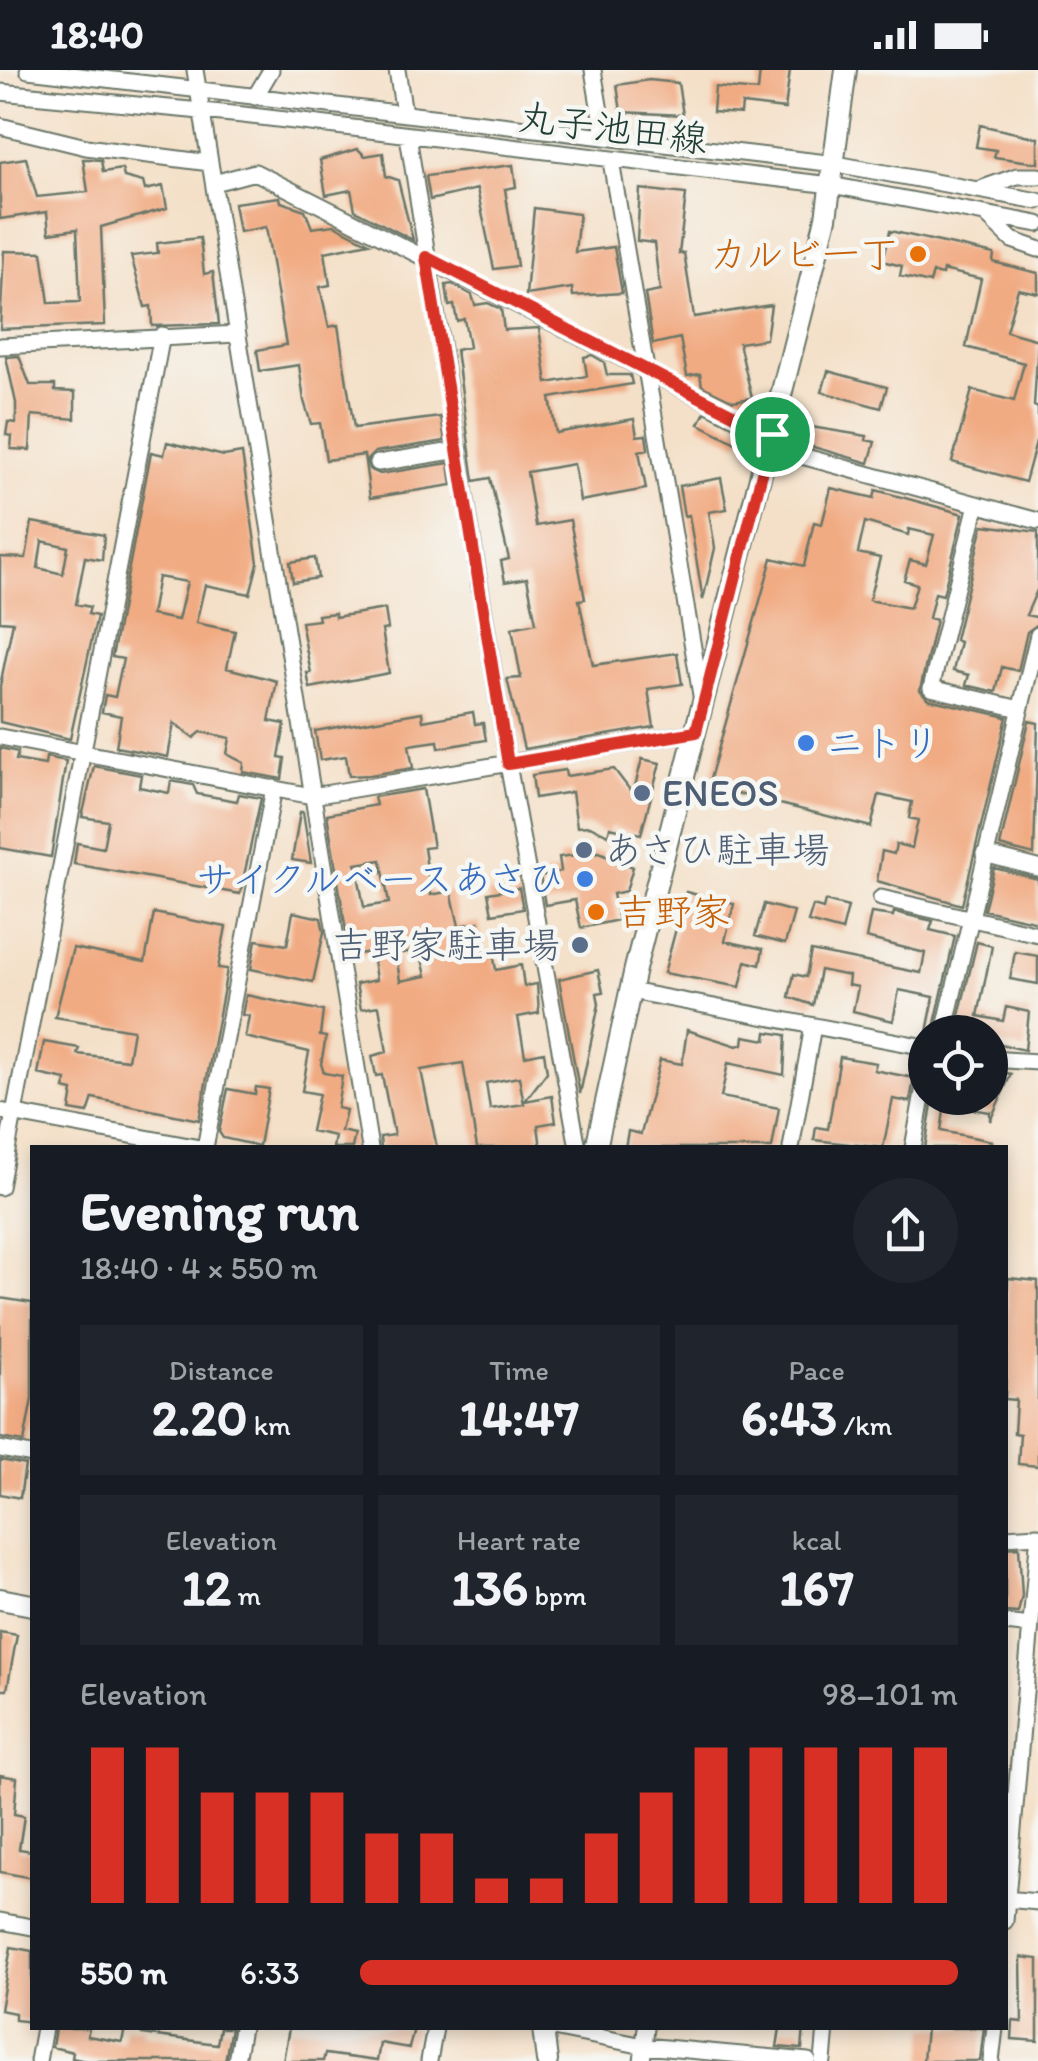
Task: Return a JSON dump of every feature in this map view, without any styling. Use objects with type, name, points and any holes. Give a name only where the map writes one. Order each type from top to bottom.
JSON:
[{"type":"main road","points":[[597,1145],[630,991],[832,185],[846,70]]},
{"type":"main road","points":[[0,1599],[30,1605]]},
{"type":"main road","points":[[543,2030],[546,2061]]},
{"type":"street","name":"丸子池田線","points":[[28,70],[836,164],[1038,202]]},
{"type":"street","points":[[195,70],[370,1145]]},
{"type":"street","points":[[255,97],[271,70]]},
{"type":"street","points":[[398,70],[404,112]]},
{"type":"street","points":[[593,70],[604,135]]},
{"type":"street","name":"丸子池田線","points":[[0,92],[832,185],[1038,224]]},
{"type":"street","points":[[0,126],[86,147],[210,163]]},
{"type":"street","points":[[408,136],[508,764],[577,1145]]},
{"type":"street","points":[[611,161],[703,704]]},
{"type":"street","points":[[214,183],[255,172],[646,369],[770,440],[1038,521]]},
{"type":"street","points":[[979,188],[1017,176],[1038,176]]},
{"type":"street","points":[[988,213],[1012,240],[1038,249]]},
{"type":"street","points":[[0,346],[238,334]]},
{"type":"street","points":[[0,1187],[7,1112],[85,753],[162,336]]},
{"type":"street","points":[[378,463],[459,450]]},
{"type":"street","points":[[977,504],[931,688],[1038,720]]},
{"type":"street","points":[[948,1015],[1038,635]]},
{"type":"street","points":[[0,736],[312,796],[696,732]]},
{"type":"street","points":[[203,1145],[274,788]]},
{"type":"street","points":[[984,854],[1037,864]]},
{"type":"street","points":[[881,898],[1038,934]]},
{"type":"street","points":[[630,991],[908,1044]]},
{"type":"street","points":[[792,1145],[813,1026]]},
{"type":"street","points":[[1008,1060],[1036,1060]]},
{"type":"street","points":[[7,1112],[186,1145]]},
{"type":"street","points":[[914,1145],[919,1115]]},
{"type":"street","points":[[0,1449],[30,1455]]},
{"type":"street","points":[[1008,1537],[1038,1535]]},
{"type":"street","points":[[1008,1878],[1033,1635],[1038,1544]]},
{"type":"street","points":[[1008,1624],[1033,1635]]},
{"type":"street","points":[[1018,1770],[1038,1772]]},
{"type":"street","points":[[1008,1899],[1038,1902]]},
{"type":"street","points":[[0,1922],[30,1928]]},
{"type":"street","points":[[40,2060],[44,2030]]},
{"type":"street","points":[[236,2061],[242,2030]]},
{"type":"street","points":[[430,2061],[436,2030]]},
{"type":"street","points":[[560,2030],[643,2054],[808,2061]]},
{"type":"street","points":[[824,2061],[826,2030]]},
{"type":"street","points":[[991,2061],[994,2030]]},
{"type":"building","points":[[760,70],[790,70],[785,109],[742,104],[741,114],[713,112],[715,87],[758,91]]},
{"type":"building","points":[[649,80],[678,83],[683,115],[621,112],[617,85]]},
{"type":"building","points":[[980,125],[1038,138],[1038,163],[994,157],[996,150],[976,147]]},
{"type":"building","points":[[358,149],[365,156],[383,153],[386,176],[398,180],[413,240],[355,210],[351,190],[326,195],[320,160]]},
{"type":"building","points":[[26,158],[37,197],[88,192],[83,159],[101,160],[103,172],[122,169],[124,177],[143,182],[145,190],[163,186],[167,208],[101,227],[105,325],[0,329],[4,251],[42,252],[49,303],[80,302],[77,229],[49,233],[47,212],[0,219],[0,162]]},
{"type":"building","points":[[513,165],[516,187],[505,189],[517,266],[494,269],[477,189],[430,200],[426,176]]},
{"type":"building","points":[[640,189],[686,194],[679,254],[684,253],[694,317],[771,305],[766,339],[739,343],[752,398],[733,401],[702,386],[700,374],[687,376],[680,338],[653,344],[645,294],[660,291],[654,243],[637,241]]},
{"type":"building","points":[[280,197],[281,202],[305,210],[312,228],[334,225],[369,243],[325,252],[330,285],[320,287],[329,327],[338,325],[354,428],[441,417],[445,441],[375,452],[367,460],[369,469],[380,474],[449,463],[452,485],[370,498],[364,455],[326,460],[320,423],[311,424],[304,401],[299,365],[260,371],[257,350],[286,345],[266,227],[239,232],[234,203]]},
{"type":"building","points":[[534,208],[579,214],[575,252],[614,247],[622,293],[573,296],[572,288],[526,295]]},
{"type":"building","points":[[890,231],[994,254],[993,262],[1038,273],[1038,293],[1018,289],[1006,331],[1038,340],[1034,406],[1038,408],[1038,435],[1025,482],[952,462],[972,390],[1014,401],[1024,363],[966,347],[981,279],[943,270],[942,275],[933,273],[930,283],[900,276],[902,266],[882,261]]},
{"type":"building","points":[[200,238],[204,274],[213,272],[219,324],[152,326],[151,306],[145,307],[131,256],[158,253],[157,243]]},
{"type":"building","points":[[452,284],[472,295],[475,305],[488,303],[501,309],[504,330],[539,328],[547,383],[587,376],[584,357],[592,355],[604,362],[607,375],[630,375],[632,384],[550,398],[556,433],[634,419],[637,436],[646,435],[648,449],[639,451],[646,489],[580,501],[574,464],[527,472],[536,526],[570,520],[585,599],[579,600],[593,665],[677,653],[682,684],[648,689],[654,727],[524,749],[507,679],[521,678],[512,628],[536,623],[527,578],[505,582],[501,561],[509,559],[490,478],[474,481],[456,350],[469,347],[464,319],[457,321],[454,305],[449,306],[446,285]]},
{"type":"building","points":[[19,356],[30,385],[55,385],[55,391],[75,392],[75,419],[32,415],[30,450],[11,449],[12,436],[6,435],[8,422],[16,423],[16,403],[6,357]]},
{"type":"building","points":[[828,371],[887,387],[881,408],[822,392]]},
{"type":"building","points":[[705,412],[744,432],[738,444],[699,424]]},
{"type":"building","points":[[811,427],[867,436],[866,440],[875,442],[869,463],[806,445]]},
{"type":"building","points":[[167,442],[224,456],[242,453],[258,563],[250,594],[205,585],[196,623],[235,631],[227,668],[277,681],[269,721],[285,724],[279,757],[285,758],[282,779],[243,772],[244,763],[227,754],[230,738],[201,732],[194,738],[174,723],[168,757],[116,747],[121,716],[102,712],[105,695],[115,697],[123,659],[112,657],[151,452],[164,455]],"holes":[[[158,577],[187,582],[178,620],[151,615]]]},
{"type":"building","points":[[721,478],[727,509],[709,512],[715,548],[703,600],[689,515],[684,516],[679,486]]},
{"type":"building","points":[[831,488],[874,498],[876,490],[963,514],[943,595],[935,593],[929,618],[936,620],[920,690],[928,699],[1007,717],[962,905],[877,881],[882,851],[894,854],[896,844],[912,848],[918,820],[909,818],[912,802],[879,795],[871,827],[708,786],[772,558],[804,566],[814,522],[822,524]],"holes":[[[865,522],[908,535],[909,529],[934,535],[926,564],[910,560],[904,580],[917,584],[910,608],[869,600],[880,558],[858,553]]]},
{"type":"building","points":[[32,522],[104,535],[102,560],[85,557],[76,604],[90,607],[88,614],[97,616],[70,739],[0,722],[0,686],[13,622],[0,621],[0,557],[26,558]],"holes":[[[42,541],[68,547],[63,574],[38,568]]]},
{"type":"building","points":[[983,525],[1038,532],[1038,588],[1026,615],[1036,617],[1038,624],[1027,632],[1018,671],[1002,667],[996,692],[966,685],[969,675],[953,671],[960,642],[955,640]]},
{"type":"building","points":[[315,558],[318,578],[293,582],[290,562]]},
{"type":"building","points":[[385,609],[388,629],[382,630],[389,673],[310,688],[307,673],[311,673],[301,622],[319,620],[318,615],[335,613],[335,617]]},
{"type":"building","points":[[422,712],[423,721],[473,712],[475,724],[483,723],[486,740],[439,748],[438,741],[409,745],[413,768],[370,775],[349,776],[346,756],[320,760],[315,731]]},
{"type":"building","points":[[1029,721],[1038,723],[1034,855],[1000,846]]},
{"type":"building","points":[[0,748],[18,752],[16,760],[45,765],[46,757],[66,761],[51,857],[0,848]]},
{"type":"building","points":[[642,759],[660,763],[641,834],[610,827],[608,835],[590,826],[577,827],[572,792],[535,798],[532,775],[565,770],[566,776],[614,769],[633,794]]},
{"type":"building","points":[[94,766],[141,775],[139,787],[169,793],[171,781],[193,785],[197,794],[237,801],[239,794],[261,798],[240,894],[74,864],[77,843],[103,848],[108,821],[82,817]]},
{"type":"building","points":[[423,789],[433,847],[424,848],[431,895],[451,891],[459,926],[479,922],[484,954],[493,952],[496,970],[521,965],[524,986],[537,984],[539,1013],[518,1017],[525,1056],[544,1052],[547,1072],[525,1101],[552,1096],[556,1122],[538,1125],[541,1145],[477,1145],[463,1063],[421,1070],[436,1145],[381,1145],[380,1137],[394,1135],[382,1075],[376,1076],[372,1056],[387,1052],[379,1006],[361,1009],[356,984],[376,980],[372,952],[350,955],[327,814],[376,805],[374,797]],"holes":[[[381,860],[389,903],[364,907],[356,864]],[[420,950],[426,976],[400,981],[396,954]],[[519,1077],[524,1104],[490,1109],[486,1083]]]},
{"type":"building","points":[[303,812],[311,863],[292,860]]},
{"type":"building","points":[[599,852],[633,867],[626,891],[613,894],[618,920],[581,928],[575,900],[545,905],[540,876],[561,871],[559,857]]},
{"type":"building","points":[[994,868],[1038,879],[1038,922],[984,910]]},
{"type":"building","points":[[519,888],[523,909],[492,914],[488,893]]},
{"type":"building","points":[[686,892],[734,904],[725,941],[763,949],[760,965],[746,961],[740,987],[664,973]]},
{"type":"building","points":[[825,901],[848,907],[842,931],[808,922],[813,906],[823,909]]},
{"type":"building","points":[[764,904],[794,912],[785,944],[755,936]]},
{"type":"building","points":[[293,912],[321,918],[324,932],[313,982],[251,969],[256,940],[287,945]]},
{"type":"building","points":[[894,912],[933,921],[930,930],[955,936],[937,1015],[930,1015],[934,997],[899,990],[893,1021],[853,1011],[858,987],[848,985],[849,976],[820,970],[813,1005],[789,997],[794,974],[806,977],[811,951],[921,973],[925,953],[866,938],[871,913],[893,916]]},
{"type":"building","points":[[154,913],[226,927],[218,968],[227,969],[199,1120],[93,1098],[88,1113],[70,1110],[73,1091],[64,1089],[66,1080],[38,1074],[44,1042],[79,1048],[77,1054],[128,1060],[133,1030],[55,1017],[73,948],[145,962]]},
{"type":"building","points":[[977,942],[992,946],[978,1015],[959,1015]]},
{"type":"building","points":[[1015,952],[1038,956],[1038,984],[1010,979]]},
{"type":"building","points":[[598,970],[603,992],[597,993],[599,1004],[580,1094],[559,979]]},
{"type":"building","points":[[246,995],[323,1011],[320,1036],[326,1037],[321,1064],[324,1073],[342,1076],[337,1108],[346,1110],[341,1131],[355,1134],[353,1145],[334,1145],[335,1136],[311,1131],[319,1094],[302,1091],[309,1052],[245,1037],[249,1016],[242,1015]]},
{"type":"building","points":[[1006,1007],[1029,1012],[1025,1050],[1008,1046]]},
{"type":"building","points":[[687,1030],[737,1046],[743,1044],[744,1036],[766,1040],[767,1032],[786,1035],[784,1075],[728,1063],[721,1097],[779,1108],[773,1145],[626,1145],[628,1131],[641,1134],[660,1060],[682,1064]]},
{"type":"building","points":[[840,1057],[876,1063],[874,1070],[908,1077],[908,1102],[893,1099],[884,1145],[814,1140],[816,1127],[828,1129]]},
{"type":"building","points":[[256,1087],[269,1089],[259,1145],[223,1138],[219,1132],[228,1089],[255,1094]]},
{"type":"building","points":[[930,1115],[943,1115],[941,1131],[992,1141],[991,1145],[925,1145]]},
{"type":"building","points":[[1008,1278],[1038,1281],[1038,1466],[1018,1464],[1020,1434],[1014,1433],[1016,1400],[1008,1399]]},
{"type":"building","points":[[0,1298],[30,1303],[30,1410],[24,1442],[0,1438]]},
{"type":"building","points":[[0,1460],[25,1465],[20,1498],[0,1494]]},
{"type":"building","points":[[1019,1547],[1022,1596],[1018,1613],[1008,1612],[1008,1548]]},
{"type":"building","points":[[0,1632],[17,1635],[7,1690],[0,1690]]},
{"type":"building","points":[[0,1775],[17,1778],[14,1814],[24,1816],[19,1849],[30,1851],[30,1878],[0,1872]]},
{"type":"building","points":[[11,1947],[30,1951],[30,2022],[15,2020],[15,2013],[0,2010]]},
{"type":"building","points":[[1021,1957],[1038,1959],[1038,2041],[1012,2039],[1013,2021],[1022,2022]]},
{"type":"building","points":[[55,2030],[88,2030],[87,2036],[122,2042],[125,2030],[143,2030],[142,2034],[217,2044],[220,2030],[231,2030],[225,2061],[86,2061],[72,2058],[73,2052],[52,2047]]},
{"type":"building","points":[[289,2030],[414,2030],[409,2048],[380,2043],[377,2061],[325,2054],[323,2061],[283,2061]]},
{"type":"building","points":[[780,2030],[804,2030],[802,2049],[777,2047]]},
{"type":"building","points":[[926,2030],[984,2030],[980,2061],[923,2061]]},
{"type":"place","name":"カルビ一丁","points":[[918,254]]},
{"type":"place","name":"ニトリ","points":[[806,743]]},
{"type":"place","name":"ENEOS","points":[[642,793]]},
{"type":"place","name":"あさひ駐車場","points":[[584,850]]},
{"type":"place","name":"サイクルベースあさひ","points":[[585,879]]},
{"type":"place","name":"吉野家","points":[[596,912]]},
{"type":"place","name":"吉野家駐車場","points":[[580,945]]},
{"type":"route","points":[[426,257],[772,434],[696,732],[508,764],[426,257]]}]
